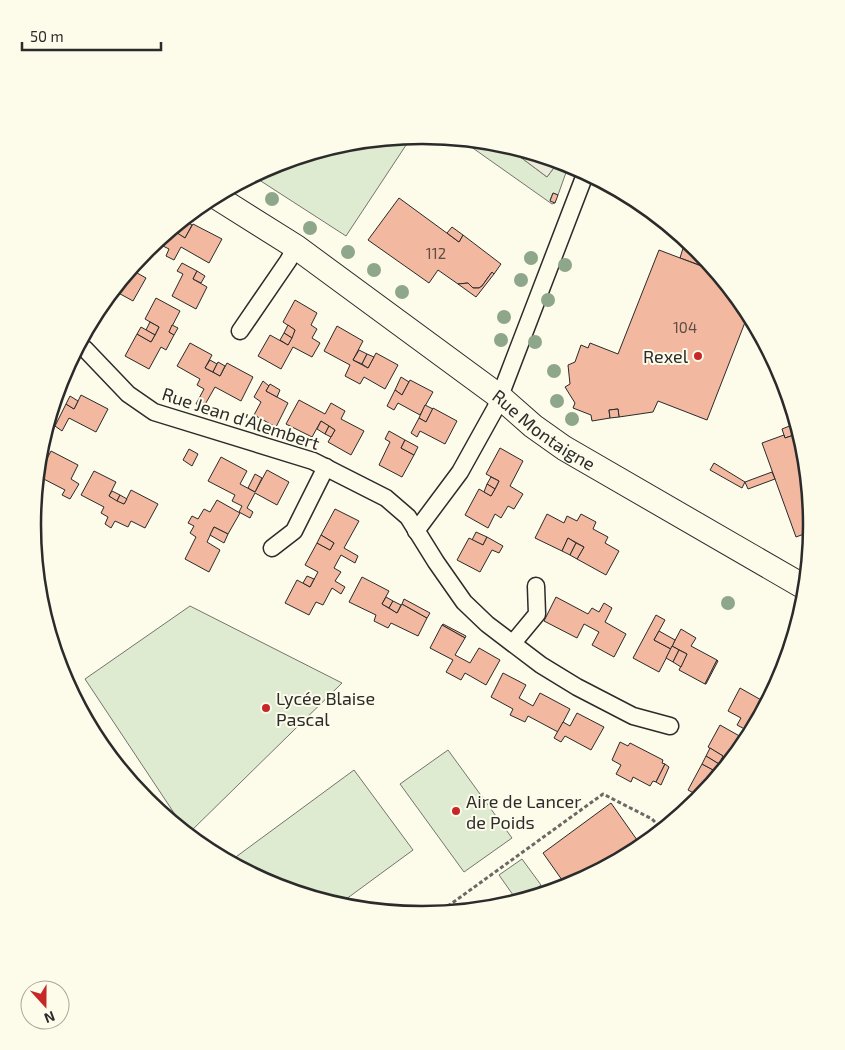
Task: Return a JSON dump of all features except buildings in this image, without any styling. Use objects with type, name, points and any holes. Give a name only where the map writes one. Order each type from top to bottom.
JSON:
[{"type":"street","points":[[416,531],[460,472],[500,397],[583,180]]},
{"type":"street","name":"Rue Montaigne","points":[[222,201],[296,247],[500,397],[533,426],[564,448],[799,584]]},
{"type":"street","points":[[240,331],[296,247]]},
{"type":"street","name":"Rue Jean d'Alembert","points":[[85,349],[128,394],[154,412],[313,461],[386,498],[408,517],[464,602],[487,624],[541,665],[577,687],[633,716],[670,726]]},
{"type":"street","name":"Rue Jean d'Alembert","points":[[272,548],[294,531],[326,467]]},
{"type":"street","points":[[513,643],[537,614],[536,586]]},
{"type":"path","points":[[450,905],[603,794],[652,819],[658,825]]},
{"type":"green space","points":[[406,145],[346,236],[260,180],[300,164],[348,151]]},
{"type":"green space","points":[[471,147],[520,157],[547,177],[554,168],[566,172],[558,195],[553,193],[550,200],[555,203],[552,204]]},
{"type":"green space","points":[[190,606],[342,683],[193,829],[176,816],[85,679]]},
{"type":"green space","name":"Aire de Lancer de Poids","points":[[448,750],[512,838],[464,872],[400,784]]},
{"type":"green space","points":[[354,770],[413,850],[347,899],[300,886],[254,867],[236,857]]},
{"type":"green space","points":[[522,859],[541,885],[536,889],[513,895],[499,875]]},
{"type":"shaded area","points":[[520,157],[554,168],[547,177]]},
{"type":"place","name":"Rexel","points":[[698,356]]},
{"type":"place","name":"Lycée Blaise Pascal","points":[[266,708]]},
{"type":"place","name":"Aire de Lancer de Poids","points":[[456,811]]}]
